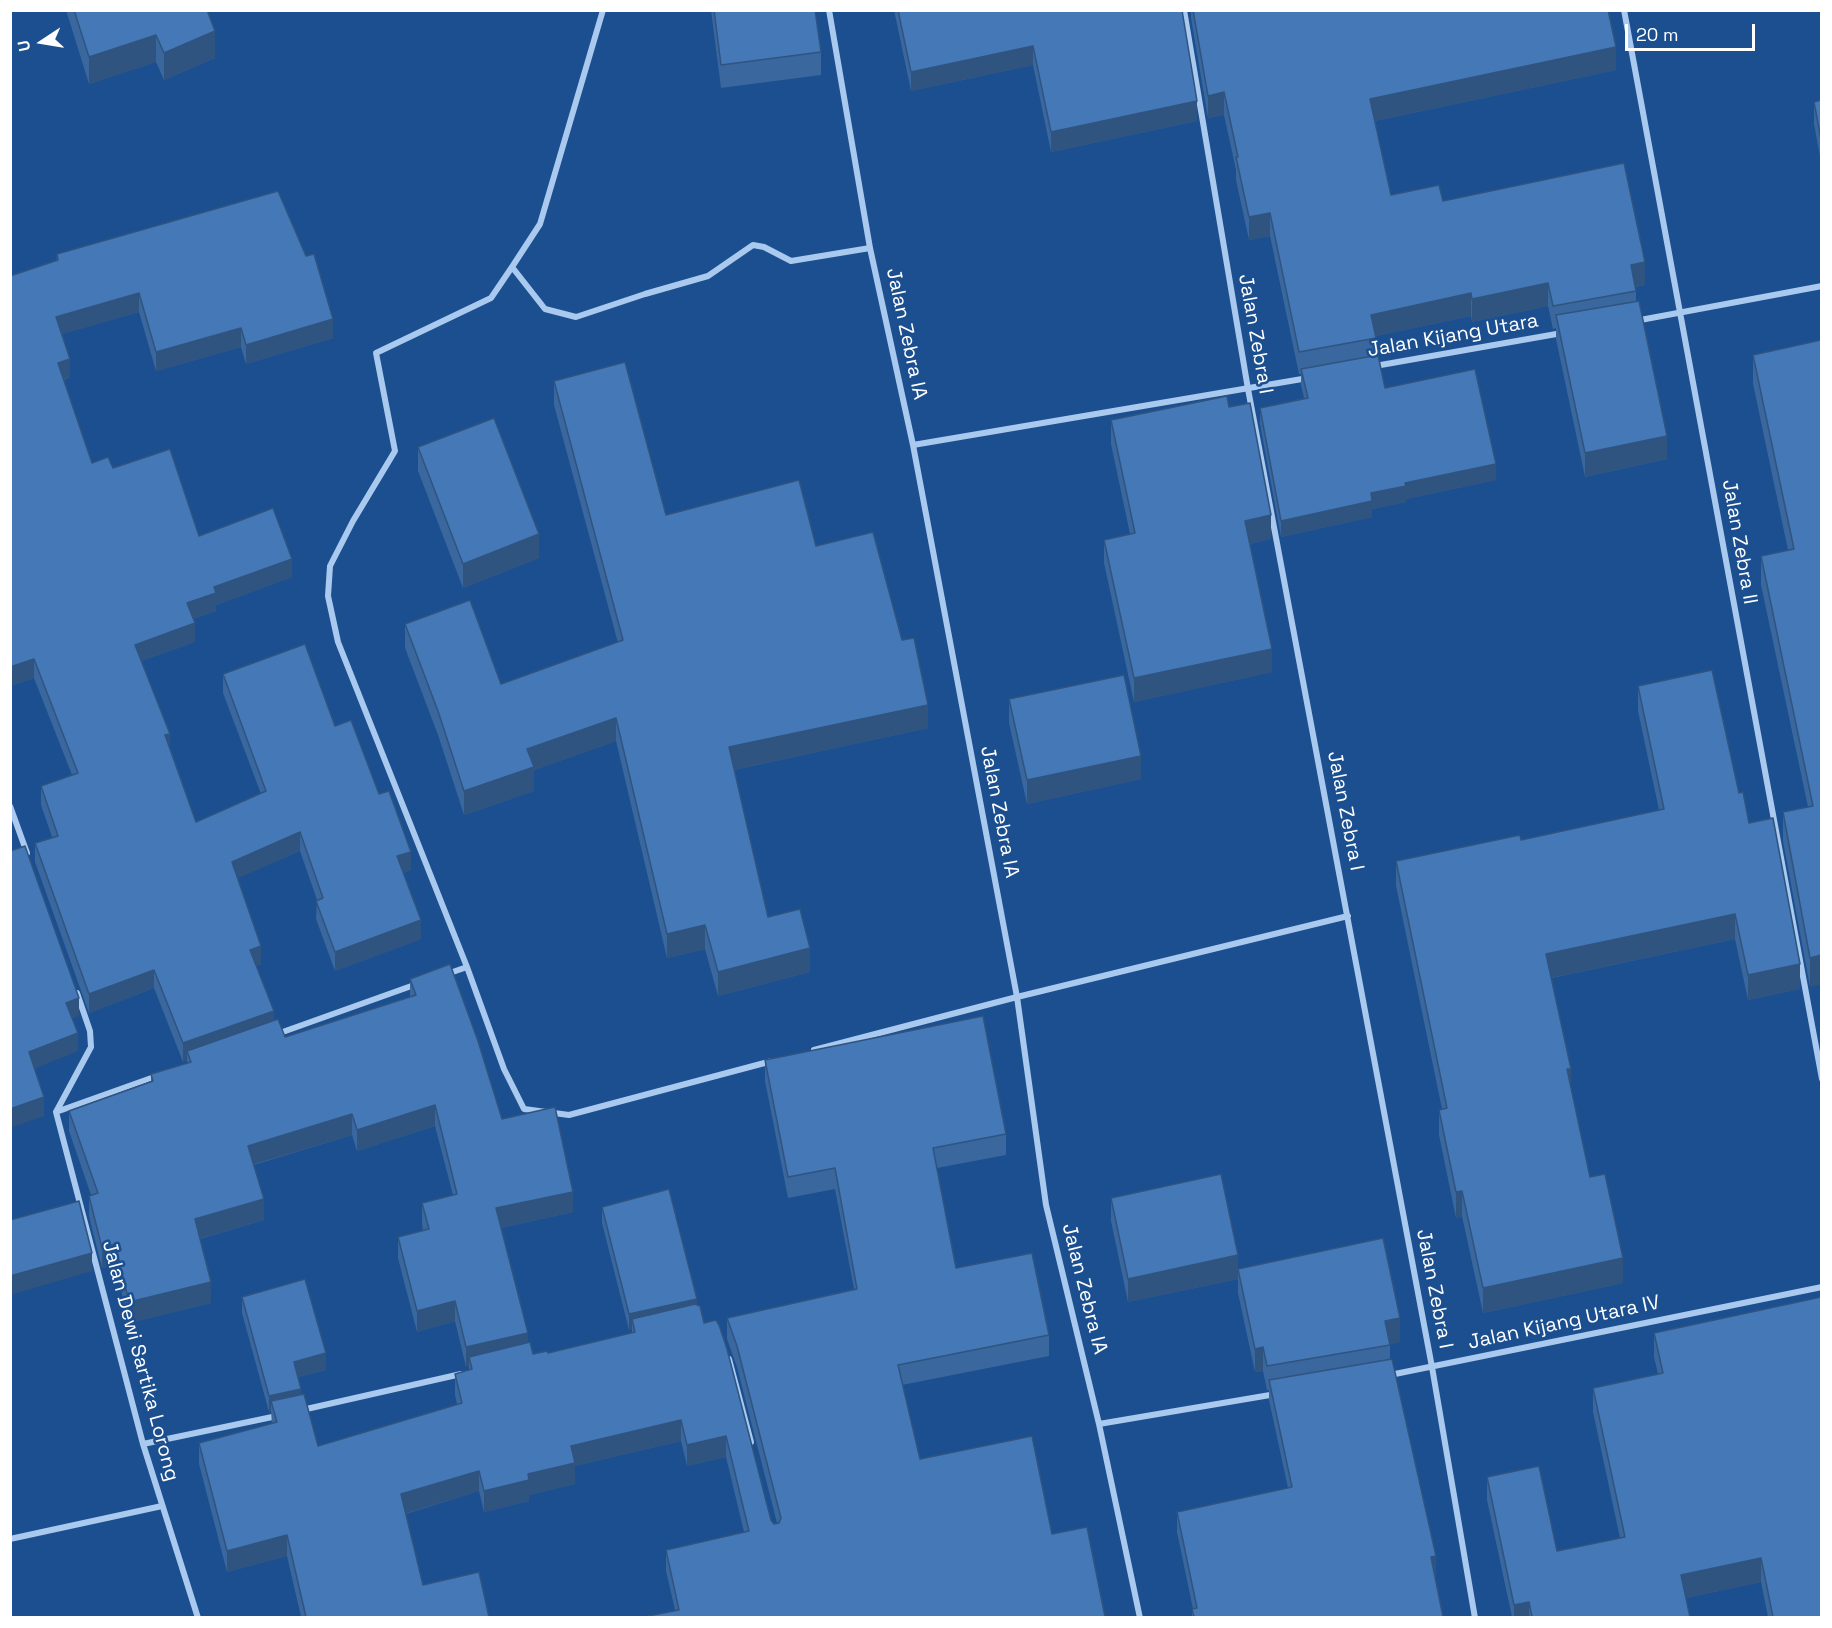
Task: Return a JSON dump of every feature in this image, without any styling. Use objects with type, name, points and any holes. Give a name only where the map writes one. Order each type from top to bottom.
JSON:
[{"type":"street","points":[[603,10],[540,224],[512,267],[491,298],[376,353],[395,451],[353,521],[330,566],[328,596],[338,642],[467,966],[504,1069],[524,1109],[569,1115],[776,1060]]},
{"type":"street","name":"Jalan Zebra IA","points":[[829,10],[870,248],[913,445],[1017,997],[1046,1205],[1099,1424],[1140,1617]]},
{"type":"street","name":"Jalan Zebra I","points":[[1184,10],[1248,389],[1432,1367],[1475,1617]]},
{"type":"street","name":"Jalan Zebra II","points":[[1624,10],[1821,1079]]},
{"type":"street","points":[[512,267],[545,309],[576,317],[708,276],[753,246],[764,247],[791,261],[870,248]]},
{"type":"street","points":[[1633,321],[1821,286]]},
{"type":"street","name":"Jalan Kijang Utara","points":[[1365,368],[1575,331]]},
{"type":"street","points":[[913,445],[1318,376]]},
{"type":"street","points":[[11,811],[28,857]]},
{"type":"street","points":[[810,1051],[1017,997],[1348,916]]},
{"type":"street","points":[[445,974],[467,966]]},
{"type":"street","points":[[267,1037],[423,982]]},
{"type":"street","points":[[56,1112],[92,1047],[90,1031],[75,987]]},
{"type":"street","points":[[56,1112],[167,1072]]},
{"type":"street","name":"Jalan Dewi Sartika Lorong","points":[[56,1112],[143,1444],[198,1617]]},
{"type":"street","name":"Jalan Kijang Utara IV","points":[[1386,1375],[1821,1287]]},
{"type":"street","points":[[727,1352],[752,1448]]},
{"type":"street","points":[[294,1412],[474,1371]]},
{"type":"street","points":[[1099,1424],[1283,1393]]},
{"type":"street","points":[[143,1444],[284,1414]]},
{"type":"street","points":[[10,1539],[162,1506]]},
{"type":"building","points":[[74,10],[207,10],[215,31],[164,53],[156,35],[89,57]]},
{"type":"building","points":[[714,10],[815,10],[821,52],[721,65]]},
{"type":"building","points":[[898,10],[1182,10],[1197,101],[1051,132],[1033,46],[911,72]]},
{"type":"building","points":[[1193,10],[1608,10],[1616,47],[1370,99],[1391,195],[1439,185],[1443,201],[1624,163],[1645,262],[1631,265],[1636,291],[1553,306],[1548,283],[1472,299],[1471,293],[1371,315],[1376,338],[1299,352],[1270,213],[1249,217],[1224,92],[1208,96]]},
{"type":"building","points":[[1821,100],[1821,139],[1814,102]]},
{"type":"building","points":[[278,191],[306,256],[314,254],[333,319],[246,345],[241,328],[156,352],[139,293],[56,317],[70,359],[58,363],[92,463],[108,457],[113,468],[170,449],[199,536],[273,508],[292,559],[214,587],[216,593],[187,603],[195,623],[135,645],[170,734],[165,735],[196,822],[266,791],[223,674],[305,644],[335,726],[351,720],[379,794],[389,791],[411,852],[397,856],[421,920],[335,952],[316,901],[323,898],[300,832],[232,862],[261,946],[250,950],[274,1011],[183,1043],[154,970],[89,994],[35,843],[58,836],[41,786],[78,773],[34,659],[10,667],[10,276],[58,260],[57,254]]},
{"type":"building","points":[[1639,301],[1667,436],[1585,453],[1556,315]]},
{"type":"building","points":[[1821,340],[1821,955],[1810,958],[1783,812],[1813,806],[1761,556],[1794,549],[1753,355]]},
{"type":"building","points":[[1378,355],[1385,388],[1475,369],[1496,464],[1405,483],[1406,486],[1371,493],[1372,501],[1281,521],[1260,408],[1308,398],[1301,369]]},
{"type":"building","points":[[625,362],[666,515],[799,480],[816,546],[873,532],[902,640],[914,638],[928,705],[729,747],[768,917],[800,909],[810,948],[718,972],[705,925],[667,934],[616,718],[527,749],[534,767],[464,791],[438,711],[405,624],[470,600],[501,684],[623,640],[554,381]]},
{"type":"building","points":[[1227,396],[1229,407],[1250,403],[1271,515],[1245,521],[1272,649],[1134,678],[1104,540],[1135,533],[1111,420]]},
{"type":"building","points":[[494,418],[539,534],[463,564],[418,447]]},
{"type":"building","points":[[1712,670],[1739,793],[1743,792],[1749,823],[1773,818],[1800,964],[1748,975],[1735,914],[1546,954],[1571,1069],[1567,1069],[1590,1177],[1605,1174],[1623,1258],[1483,1288],[1462,1191],[1456,1192],[1439,1110],[1447,1108],[1396,861],[1520,835],[1521,840],[1664,809],[1638,686]]},
{"type":"building","points":[[1124,675],[1141,756],[1027,780],[1009,699]]},
{"type":"building","points":[[25,846],[79,998],[66,1003],[78,1033],[29,1052],[44,1097],[10,1109],[10,851]]},
{"type":"building","points":[[450,964],[478,1041],[502,1119],[555,1107],[573,1192],[496,1208],[528,1333],[466,1347],[455,1301],[417,1311],[398,1237],[429,1229],[422,1203],[457,1194],[435,1105],[357,1130],[352,1114],[248,1146],[264,1199],[195,1219],[211,1282],[129,1302],[115,1244],[102,1248],[89,1196],[98,1193],[69,1111],[153,1081],[151,1074],[191,1062],[187,1051],[278,1019],[285,1037],[416,995],[410,979]]},
{"type":"building","points":[[983,1016],[1006,1134],[933,1148],[956,1268],[1032,1253],[1049,1335],[898,1365],[920,1459],[1032,1436],[1052,1534],[1087,1527],[1105,1617],[643,1617],[679,1610],[666,1550],[749,1531],[726,1436],[687,1445],[681,1420],[571,1446],[575,1463],[528,1474],[529,1480],[484,1491],[479,1471],[401,1494],[423,1585],[479,1572],[489,1617],[306,1617],[287,1535],[227,1551],[199,1443],[277,1422],[271,1401],[304,1394],[318,1446],[462,1403],[455,1374],[472,1369],[469,1357],[530,1342],[533,1354],[547,1351],[548,1353],[635,1332],[632,1319],[695,1304],[700,1306],[704,1323],[716,1320],[719,1325],[771,1520],[774,1524],[779,1523],[781,1518],[737,1346],[727,1318],[857,1289],[835,1168],[788,1177],[765,1060]]},
{"type":"building","points":[[1221,1174],[1238,1255],[1128,1279],[1111,1198]]},
{"type":"building","points":[[669,1189],[697,1299],[629,1314],[602,1207]]},
{"type":"building","points":[[79,1201],[92,1253],[10,1276],[10,1220]]},
{"type":"building","points":[[1383,1238],[1400,1318],[1385,1321],[1390,1345],[1267,1366],[1263,1347],[1255,1349],[1238,1269]]},
{"type":"building","points":[[305,1279],[326,1353],[294,1362],[301,1389],[269,1396],[242,1297]]},
{"type":"building","points":[[1821,1297],[1821,1617],[1773,1617],[1761,1558],[1681,1575],[1690,1617],[1532,1617],[1529,1602],[1514,1605],[1487,1477],[1539,1466],[1557,1551],[1625,1537],[1593,1388],[1663,1373],[1654,1333]]},
{"type":"building","points":[[1392,1359],[1436,1556],[1431,1557],[1443,1617],[1194,1617],[1192,1609],[1197,1608],[1177,1512],[1292,1487],[1269,1380]]}]
